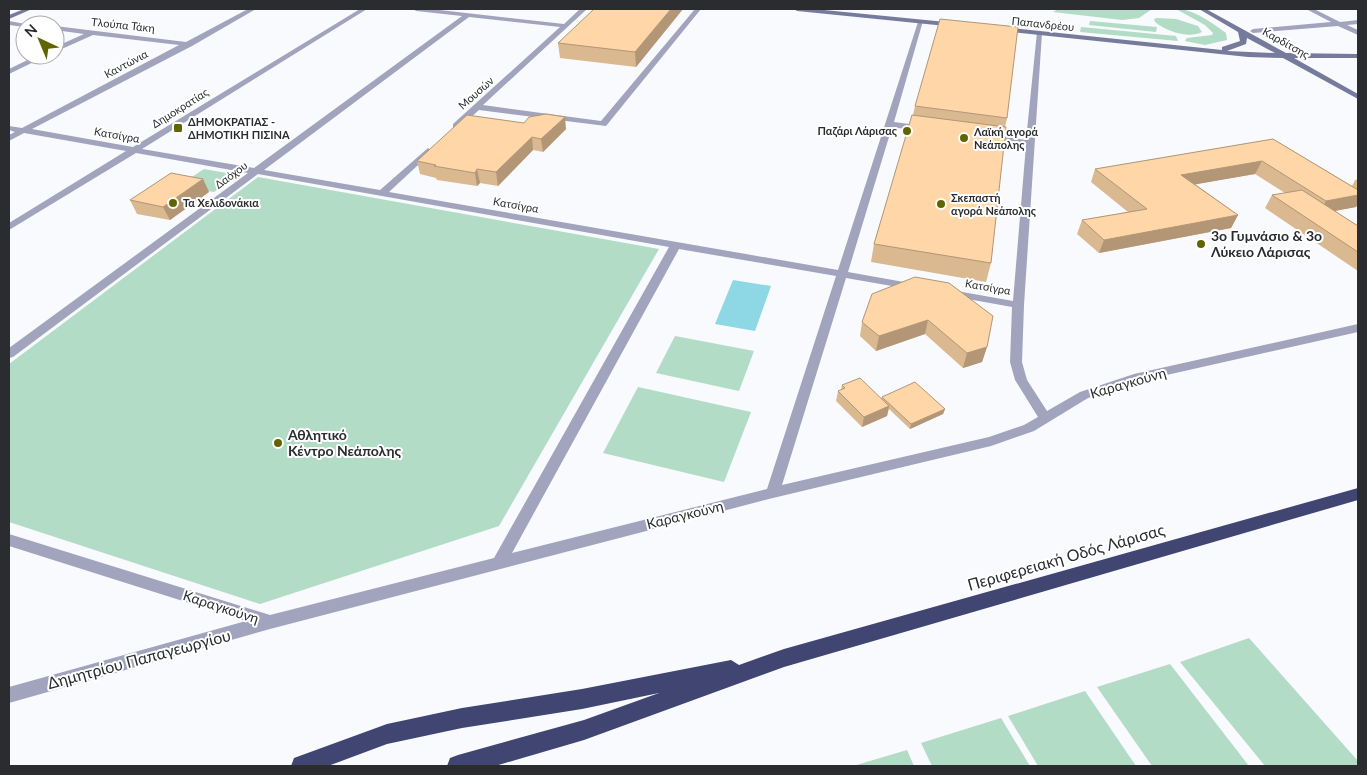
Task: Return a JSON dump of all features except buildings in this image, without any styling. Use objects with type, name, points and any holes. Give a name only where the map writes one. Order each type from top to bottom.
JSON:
[{"type":"highway","name":"Περιφερειακή Οδός Λάρισας","points":[[784,658],[1358,494]]},
{"type":"highway","points":[[302,766],[387,734],[462,718],[582,699],[784,658]]},
{"type":"highway","points":[[458,766],[584,730],[784,658]]},
{"type":"street","points":[[9,12],[16,9]]},
{"type":"street","points":[[9,17],[29,9]]},
{"type":"street","name":"Καντώνια","points":[[9,138],[254,9]]},
{"type":"street","name":"Δημοκρατίας","points":[[9,228],[364,9]]},
{"type":"street","points":[[416,9],[565,26]]},
{"type":"street","name":"Μουσών","points":[[448,134],[584,9]]},
{"type":"street","points":[[477,107],[603,124],[698,9]]},
{"type":"street","points":[[797,9],[961,26]]},
{"type":"street","name":"Καρδίτσης","points":[[1202,9],[1273,49],[1313,60],[1358,90]]},
{"type":"street","name":"Καρδίτσης","points":[[1213,9],[1253,31],[1321,76],[1358,97]]},
{"type":"street","points":[[1309,9],[1358,33]]},
{"type":"street","name":"Δαόχου","points":[[9,354],[468,15]]},
{"type":"street","points":[[773,493],[921,22]]},
{"type":"street","points":[[1253,31],[1358,22]]},
{"type":"street","name":"Παπανδρέου","points":[[990,28],[1228,51]]},
{"type":"street","name":"Τλούπα Τάκη","points":[[65,29],[189,44]]},
{"type":"street","points":[[1228,51],[1243,42],[1244,37],[1241,31]]},
{"type":"street","points":[[65,45],[92,33]]},
{"type":"street","points":[[1040,33],[1018,305],[1016,362],[1021,380],[1045,418]]},
{"type":"street","points":[[1228,51],[1273,49]]},
{"type":"street","points":[[1228,51],[1286,53],[1320,50],[1358,56]]},
{"type":"street","points":[[1228,51],[1321,76]]},
{"type":"street","points":[[1313,60],[1358,56]]},
{"type":"street","points":[[9,72],[23,65]]},
{"type":"street","points":[[890,124],[937,131]]},
{"type":"street","name":"Κατσίγρα","points":[[9,128],[1018,305]]},
{"type":"street","points":[[984,137],[1030,143]]},
{"type":"street","points":[[382,193],[433,147]]},
{"type":"street","points":[[499,563],[675,246]]},
{"type":"street","name":"Καραγκούνη","points":[[9,540],[270,622],[773,493],[991,442],[1029,428],[1084,395],[1138,377],[1358,328]]},
{"type":"street","name":"Δημητρίου Παπαγεωργίου","points":[[9,695],[270,622]]},
{"type":"green space","points":[[1058,9],[1152,9],[1139,18],[1122,20],[1053,12]]},
{"type":"green space","points":[[1176,9],[1189,11],[1209,21],[1226,33],[1227,40],[1205,45],[1185,41],[1187,38],[1212,35],[1213,33],[1205,25]]},
{"type":"green space","points":[[1154,19],[1176,19],[1198,26],[1202,32],[1190,35],[1177,33],[1155,22]]},
{"type":"green space","points":[[1090,21],[1157,27],[1156,32],[1089,25]]},
{"type":"green space","points":[[1081,27],[1176,36],[1178,41],[1080,32]]},
{"type":"green space","points":[[204,169],[238,175],[214,192],[178,186]]},
{"type":"green space","name":"Αθλητικό Κέντρο Νεάπολης","points":[[258,177],[659,249],[499,526],[260,604],[9,522],[9,364]]},
{"type":"green space","points":[[675,336],[754,351],[739,391],[656,373]]},
{"type":"green space","points":[[638,387],[751,412],[724,482],[603,453]]},
{"type":"green space","points":[[1249,638],[1358,761],[1358,766],[1265,766],[1180,662]]},
{"type":"green space","points":[[1170,664],[1249,766],[1152,766],[1097,687]]},
{"type":"green space","points":[[1085,691],[1136,766],[1038,766],[1008,716]]},
{"type":"green space","points":[[1001,718],[1030,766],[932,766],[921,743]]},
{"type":"green space","points":[[907,750],[914,766],[853,766]]},
{"type":"water","points":[[733,280],[771,286],[755,331],[715,324]]},
{"type":"place","name":"ΔΗΜΟΚΡΑΤΙΑΣ - ΔΗΜΟΤΙΚΗ ΠΙΣΙΝΑ","points":[[178,128]]},
{"type":"place","name":"Παζάρι Λάρισας","points":[[907,131]]},
{"type":"place","name":"Λαϊκή αγορά Νεάπολης","points":[[964,138]]},
{"type":"place","name":"Τα Χελιδονάκια","points":[[173,203]]},
{"type":"place","name":"Σκεπαστή αγορά Νεάπολης","points":[[941,204]]},
{"type":"place","name":"3ο Γυμνάσιο & 3ο Λύκειο Λάρισας","points":[[1201,244]]},
{"type":"place","name":"Αθλητικό Κέντρο Νεάπολης","points":[[278,443]]}]
